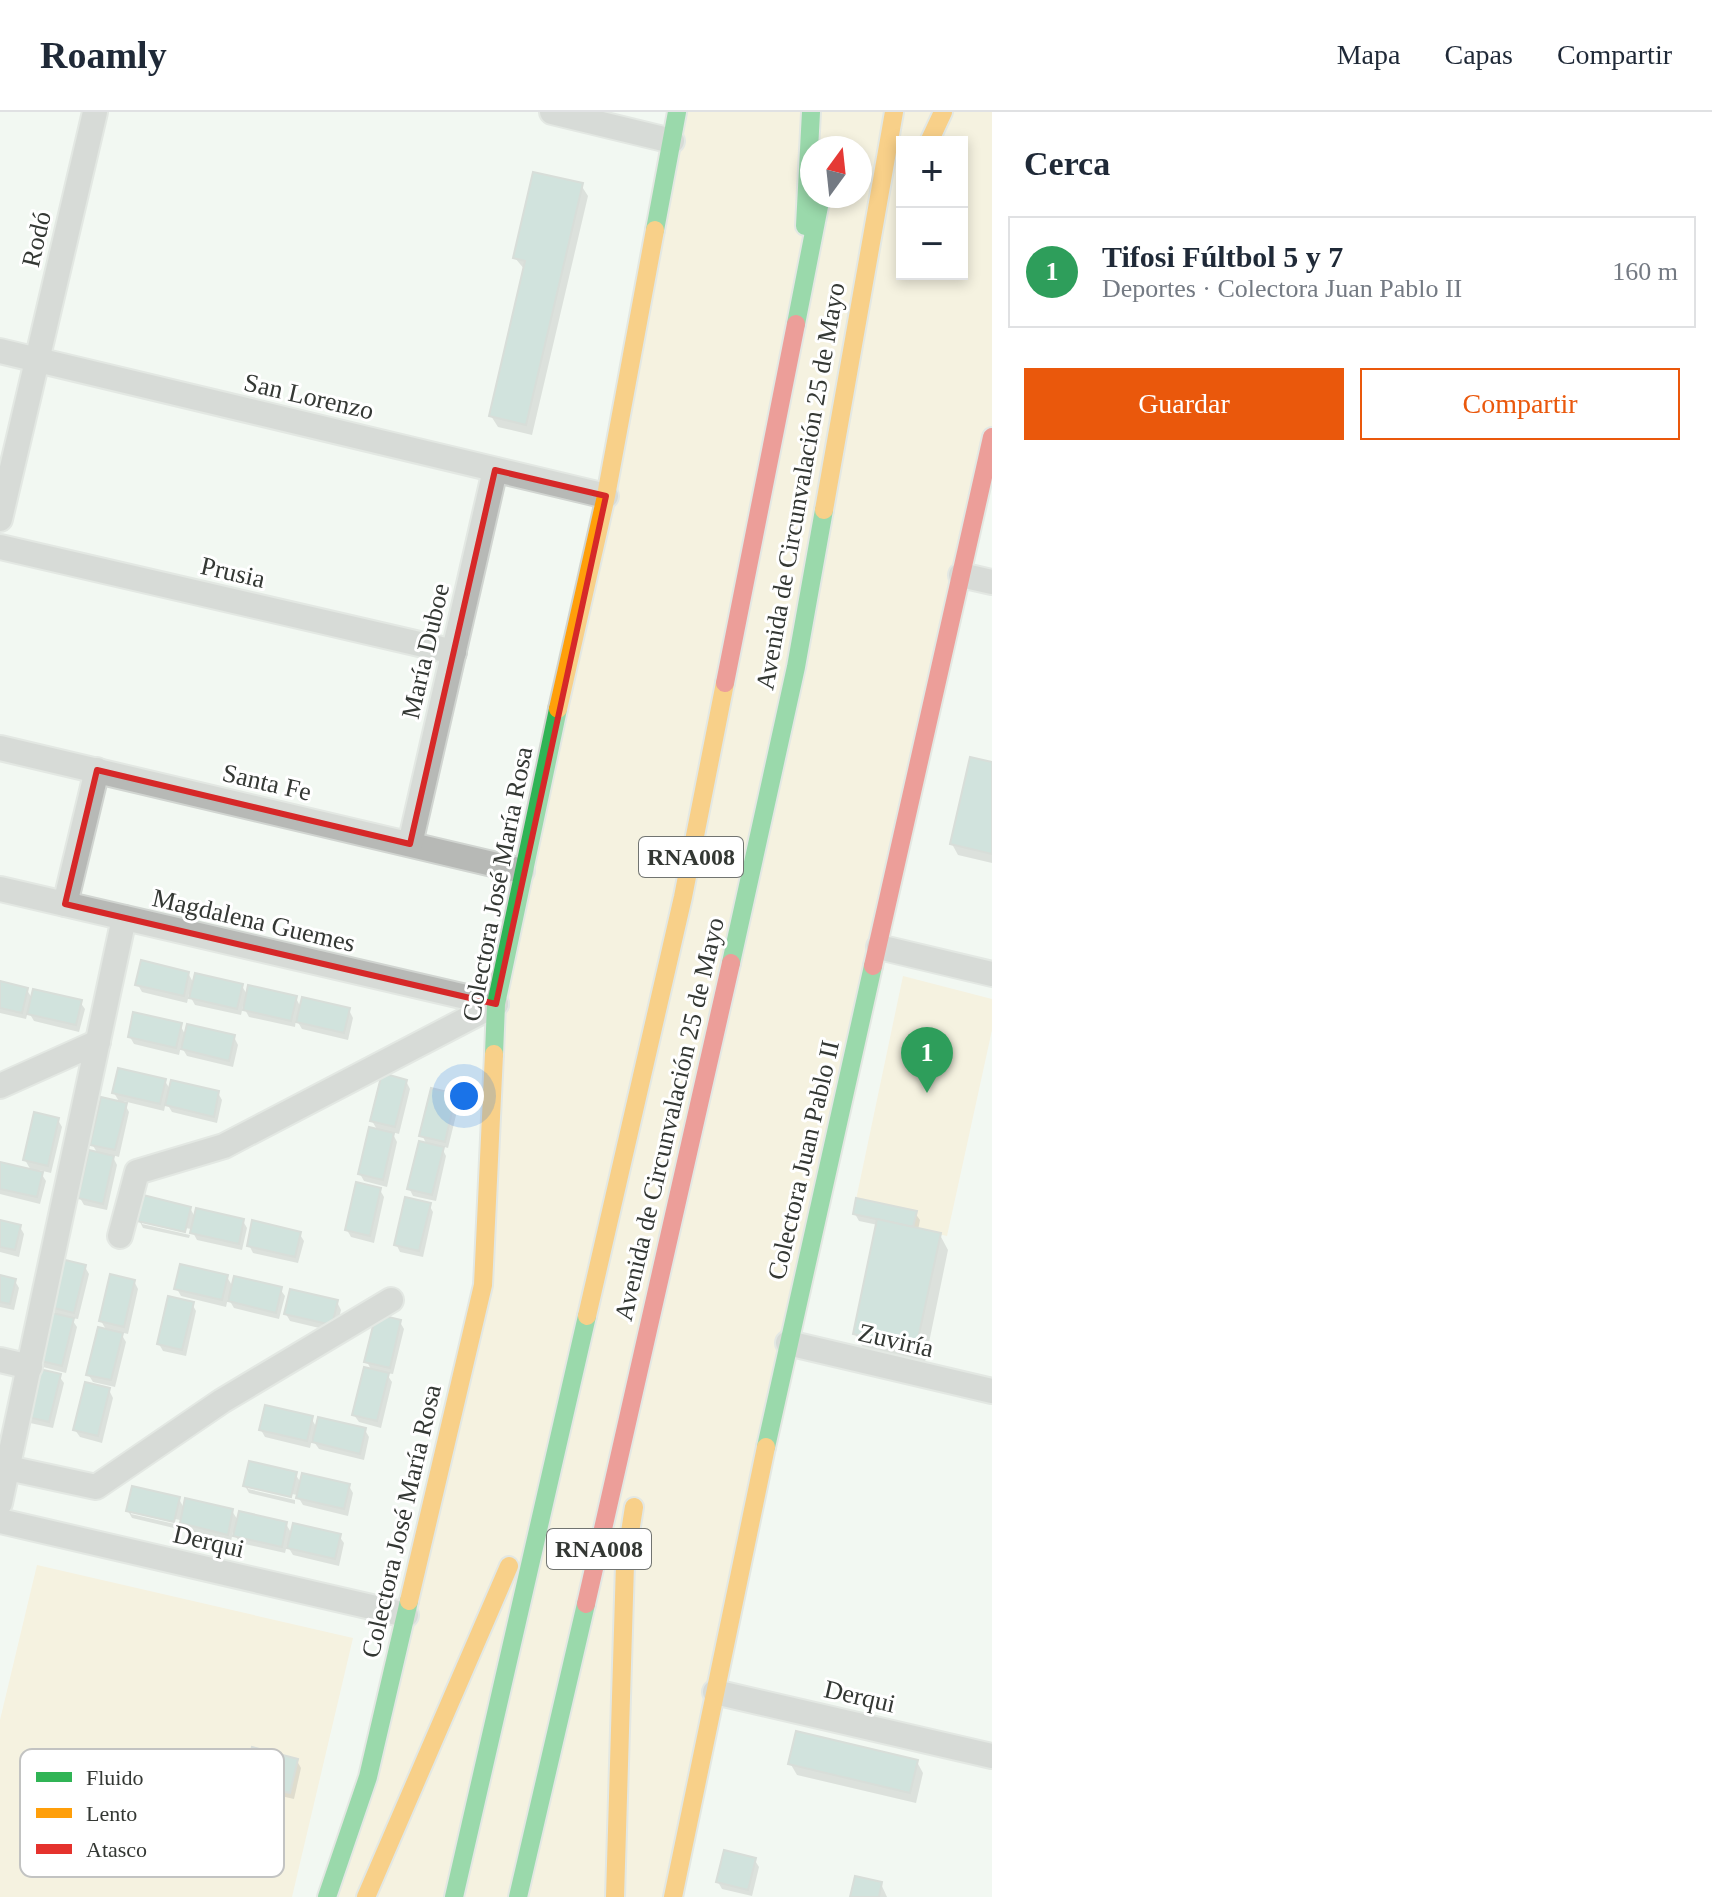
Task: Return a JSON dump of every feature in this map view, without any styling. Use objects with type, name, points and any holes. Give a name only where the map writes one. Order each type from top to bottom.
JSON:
[{"type":"main road","name":"Colectora José María Rosa","points":[[327,1897],[368,1777],[483,1285],[496,1004],[522,871],[606,496],[677,112]]},
{"type":"main road","points":[[801,299],[811,112]]},
{"type":"main road","name":"Avenida de Circunvalación 25 de Mayo","points":[[518,1897],[679,1201],[796,667],[894,112]]},
{"type":"main road","points":[[932,136],[943,112]]},
{"type":"main road","name":"Avenida de Circunvalación 25 de Mayo","points":[[454,1897],[683,897],[819,208]]},
{"type":"main road","points":[[853,339],[893,235]]},
{"type":"main road","name":"Colectora Juan Pablo II","points":[[673,1897],[788,1343],[992,437]]},
{"type":"main road","points":[[644,1438],[679,1201]]},
{"type":"main road","points":[[366,1897],[459,1688],[566,1411]]},
{"type":"main road","points":[[615,1897],[625,1564],[637,1485]]},
{"type":"street","name":"Rodó","points":[[0,519],[95,112]]},
{"type":"street","points":[[552,112],[672,141]]},
{"type":"street","name":"San Lorenzo","points":[[0,351],[606,496]]},
{"type":"street","name":"María Duboe","points":[[410,844],[495,470]]},
{"type":"street","name":"Prusia","points":[[0,547],[454,652]]},
{"type":"street","points":[[961,575],[992,582]]},
{"type":"street","name":"Santa Fe","points":[[0,748],[522,871]]},
{"type":"street","points":[[65,904],[97,770]]},
{"type":"street","name":"Magdalena Guemes","points":[[0,889],[496,1004]]},
{"type":"street","points":[[0,1503],[124,918]]},
{"type":"street","points":[[879,947],[992,974]]},
{"type":"street","points":[[120,1236],[137,1172],[224,1146],[496,1004]]},
{"type":"street","points":[[0,1086],[98,1042]]},
{"type":"street","points":[[8,1468],[96,1487],[222,1401],[391,1300]]},
{"type":"street","name":"Zuviría","points":[[788,1343],[992,1391]]},
{"type":"street","points":[[0,1360],[30,1367]]},
{"type":"street","name":"Derqui","points":[[0,1521],[406,1615]]},
{"type":"street","name":"Derqui","points":[[715,1692],[992,1756]]},
{"type":"highlighted area","points":[[495,470],[606,496],[496,1004],[65,904],[97,770],[410,844]]},
{"type":"shaded area","points":[[677,112],[992,112],[992,437],[673,1897],[327,1897],[483,1285],[496,1004]]},
{"type":"shaded area","points":[[903,976],[992,999],[992,1030],[947,1236],[853,1214]]},
{"type":"shaded area","points":[[37,1565],[353,1638],[292,1897],[0,1897],[0,1720]]},
{"type":"building","points":[[533,172],[583,183],[526,425],[489,416],[525,261],[513,258]]},
{"type":"building","points":[[970,757],[992,762],[992,854],[950,844]]},
{"type":"building","points":[[141,960],[189,972],[184,996],[135,985]]},
{"type":"building","points":[[195,973],[243,984],[237,1009],[189,998]]},
{"type":"building","points":[[0,981],[28,988],[22,1013],[0,1008]]},
{"type":"building","points":[[248,985],[297,996],[291,1021],[243,1010]]},
{"type":"building","points":[[33,989],[82,1000],[76,1025],[27,1014]]},
{"type":"building","points":[[302,997],[350,1008],[344,1033],[296,1022]]},
{"type":"building","points":[[133,1012],[182,1023],[176,1048],[128,1037]]},
{"type":"building","points":[[187,1024],[235,1035],[229,1061],[181,1049]]},
{"type":"building","points":[[118,1068],[166,1079],[160,1104],[112,1093]]},
{"type":"building","points":[[382,1073],[407,1080],[395,1127],[370,1121]]},
{"type":"building","points":[[171,1080],[219,1091],[214,1117],[165,1105]]},
{"type":"building","points":[[431,1088],[456,1094],[445,1142],[419,1136]]},
{"type":"building","points":[[101,1097],[127,1103],[115,1150],[90,1145]]},
{"type":"building","points":[[34,1112],[59,1118],[48,1166],[23,1160]]},
{"type":"building","points":[[369,1127],[394,1133],[383,1180],[358,1174]]},
{"type":"building","points":[[419,1141],[444,1147],[432,1195],[407,1189]]},
{"type":"building","points":[[89,1150],[114,1156],[103,1204],[78,1198]]},
{"type":"building","points":[[0,1162],[43,1172],[37,1197],[0,1189]]},
{"type":"building","points":[[356,1182],[381,1188],[370,1236],[345,1230]]},
{"type":"building","points":[[143,1195],[191,1207],[185,1232],[137,1221]]},
{"type":"building","points":[[405,1197],[431,1203],[419,1251],[394,1245]]},
{"type":"building","points":[[856,1198],[917,1211],[913,1227],[853,1214]]},
{"type":"building","points":[[196,1208],[244,1219],[239,1244],[190,1233]]},
{"type":"building","points":[[877,1219],[941,1233],[916,1348],[853,1334]]},
{"type":"building","points":[[0,1220],[21,1225],[15,1250],[0,1247]]},
{"type":"building","points":[[252,1220],[301,1232],[295,1257],[247,1246]]},
{"type":"building","points":[[61,1259],[86,1265],[74,1313],[50,1307]]},
{"type":"building","points":[[180,1264],[228,1275],[222,1300],[174,1289]]},
{"type":"building","points":[[110,1274],[135,1280],[124,1327],[99,1321]]},
{"type":"building","points":[[0,1275],[16,1279],[10,1304],[0,1302]]},
{"type":"building","points":[[234,1276],[282,1287],[276,1313],[228,1301]]},
{"type":"building","points":[[290,1289],[338,1300],[332,1325],[284,1314]]},
{"type":"building","points":[[168,1296],[194,1302],[182,1350],[157,1344]]},
{"type":"building","points":[[48,1312],[74,1318],[62,1366],[37,1360]]},
{"type":"building","points":[[376,1314],[401,1320],[390,1368],[364,1362]]},
{"type":"building","points":[[98,1327],[123,1333],[111,1380],[86,1375]]},
{"type":"building","points":[[364,1367],[389,1373],[377,1421],[352,1415]]},
{"type":"building","points":[[35,1368],[61,1374],[49,1422],[24,1416]]},
{"type":"building","points":[[85,1382],[110,1388],[98,1436],[73,1430]]},
{"type":"building","points":[[265,1405],[313,1416],[307,1441],[259,1430]]},
{"type":"building","points":[[318,1417],[366,1428],[360,1454],[312,1442]]},
{"type":"building","points":[[249,1461],[297,1472],[291,1497],[243,1486]]},
{"type":"building","points":[[302,1473],[350,1484],[344,1509],[296,1498]]},
{"type":"building","points":[[132,1486],[180,1497],[174,1522],[126,1511]]},
{"type":"building","points":[[185,1498],[233,1509],[228,1535],[180,1523]]},
{"type":"building","points":[[239,1511],[287,1522],[282,1547],[233,1536]]},
{"type":"building","points":[[293,1523],[341,1534],[335,1559],[287,1548]]},
{"type":"building","points":[[796,1731],[918,1760],[910,1793],[788,1764]]},
{"type":"building","points":[[284,1755],[298,1759],[290,1793],[284,1792]]},
{"type":"building","points":[[724,1850],[756,1858],[748,1890],[716,1882]]},
{"type":"building","points":[[855,1876],[882,1882],[879,1897],[850,1897]]},
{"type":"traffic: fast","points":[[655,230],[677,112]]},
{"type":"traffic: fast","points":[[805,226],[811,112]]},
{"type":"traffic: fast","points":[[796,324],[819,208]]},
{"type":"traffic: fast","points":[[731,963],[796,667],[824,510]]},
{"type":"traffic: fast","points":[[494,1054],[496,1004],[558,709]]},
{"type":"traffic: fast","points":[[766,1447],[873,966]]},
{"type":"traffic: fast","points":[[454,1897],[587,1316]]},
{"type":"traffic: fast","points":[[327,1897],[368,1777],[409,1601]]},
{"type":"traffic: fast","points":[[518,1897],[586,1604]]},
{"type":"traffic: slow","points":[[824,510],[894,112]]},
{"type":"traffic: slow","points":[[932,136],[943,112]]},
{"type":"traffic: slow","points":[[558,709],[606,496],[655,230]]},
{"type":"traffic: slow","points":[[587,1316],[683,897],[725,683]]},
{"type":"traffic: slow","points":[[409,1601],[483,1285],[494,1054]]},
{"type":"traffic: slow","points":[[673,1897],[766,1447]]},
{"type":"traffic: slow","points":[[615,1897],[625,1564],[634,1507]]},
{"type":"traffic: slow","points":[[366,1897],[509,1566]]},
{"type":"traffic: jam","points":[[725,683],[796,324]]},
{"type":"traffic: jam","points":[[873,966],[992,437]]},
{"type":"traffic: jam","points":[[586,1604],[731,963]]},
{"type":"place","name":"Tifosi Fúltbol 5 y 7","points":[[927,1093]]}]
